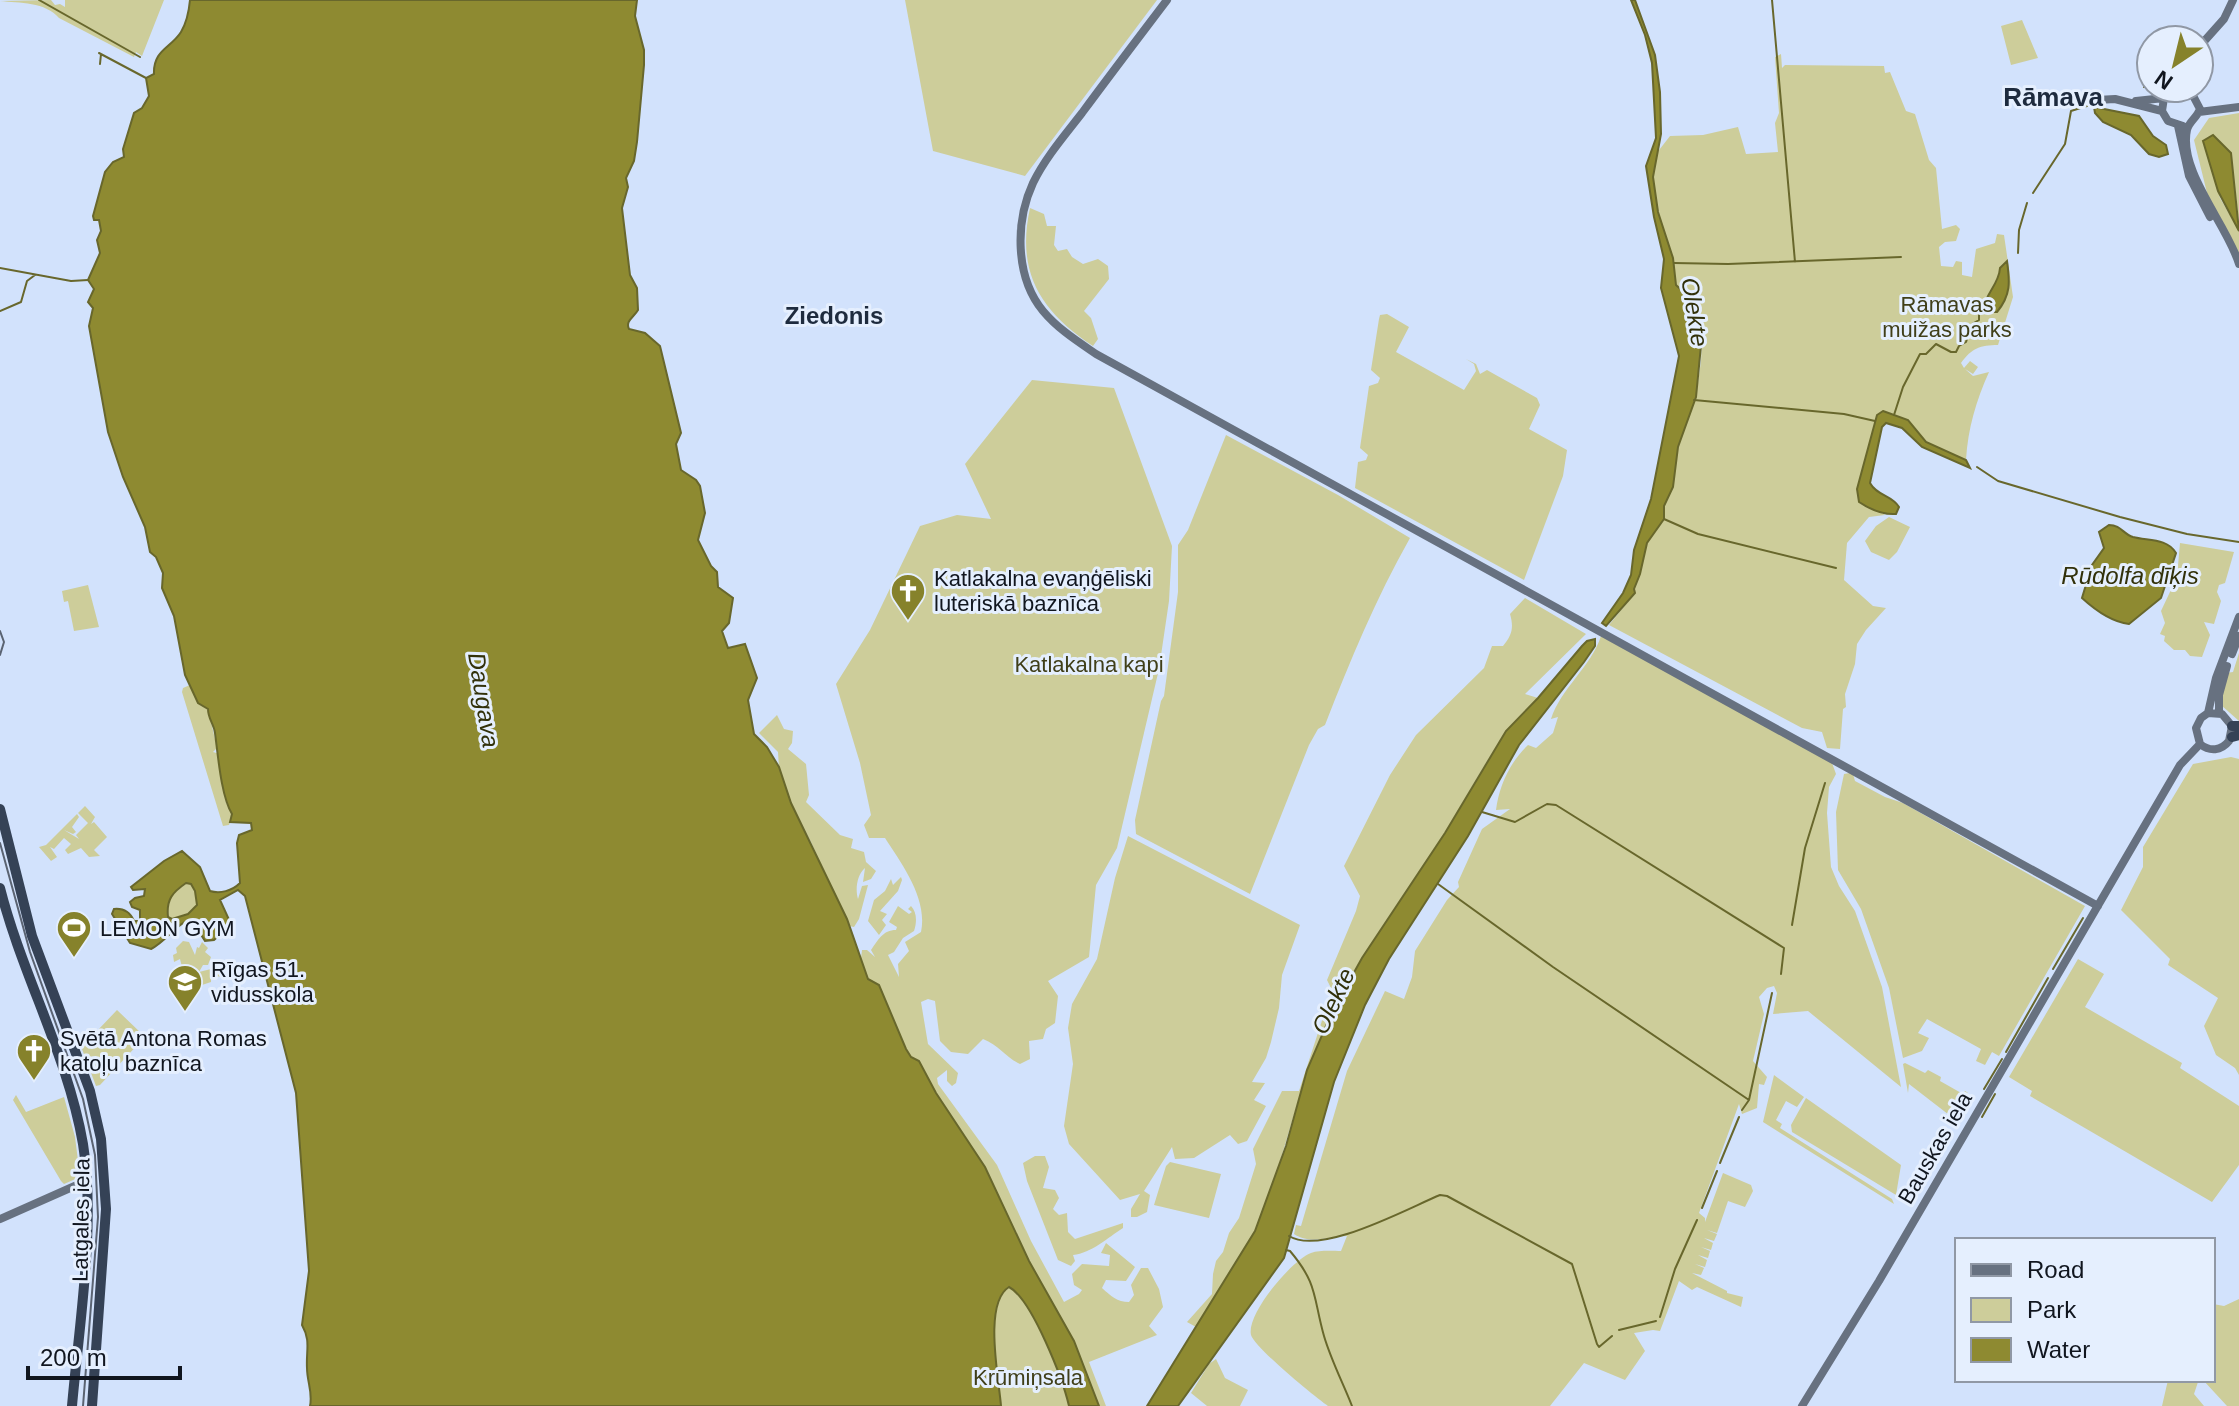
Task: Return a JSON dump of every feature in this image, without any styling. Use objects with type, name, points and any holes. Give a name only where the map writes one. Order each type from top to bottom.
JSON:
[{"type":"highway","name":"Latgales iela","points":[[0,809],[32,936],[90,1091],[101,1139],[106,1209],[92,1406]]},
{"type":"highway","name":"Latgales iela","points":[[0,888],[15,942],[75,1109],[83,1146],[87,1223],[72,1406]]},
{"type":"highway","points":[[15,942],[32,936]]},
{"type":"main road","points":[[1167,0],[1046,161],[1029,194],[1022,221],[1025,273],[1036,301],[1048,317],[1070,337],[1096,354],[2098,906]]},
{"type":"main road","points":[[2215,29],[2233,0]]},
{"type":"main road","points":[[2061,102],[2101,98],[2135,101]]},
{"type":"main road","points":[[2132,101],[2162,111]]},
{"type":"main road","points":[[2163,104],[2162,111],[2168,121],[2178,126],[2189,124]]},
{"type":"main road","points":[[2199,107],[2234,107]]},
{"type":"main road","points":[[2199,107],[2189,124],[2187,139],[2192,163],[2202,191],[2239,264]]},
{"type":"main road","points":[[2178,126],[2185,163],[2194,187],[2223,233]]},
{"type":"main road","points":[[2208,713],[2216,678],[2239,617]]},
{"type":"main road","points":[[2219,713],[2222,681],[2239,636]]},
{"type":"main road","points":[[2208,713],[2219,713],[2226,717],[2235,731],[2220,749],[2210,749],[2200,744],[2196,728],[2208,713]]},
{"type":"main road","name":"Bauskas iela","points":[[1802,1406],[1879,1281],[2180,765],[2200,744]]},
{"type":"main road","points":[[0,1219],[86,1181]]},
{"type":"green space","points":[[51,0],[55,5],[65,7],[65,0],[164,0],[142,56],[136,52],[134,57],[47,9],[32,4],[0,1]]},
{"type":"green space","points":[[905,0],[1157,0],[1025,176],[933,151]]},
{"type":"green space","points":[[2022,20],[2038,58],[2011,65],[2001,26]]},
{"type":"green space","name":"Rāmavas muižas parks","points":[[1781,54],[1782,68],[1785,65],[1884,66],[1885,73],[1890,72],[1906,111],[1915,114],[1929,160],[1936,168],[1942,229],[1956,225],[1960,229],[1956,241],[1945,242],[1939,247],[1941,266],[1953,267],[1956,261],[1962,262],[1962,275],[1972,277],[1976,249],[1995,243],[1997,234],[2004,235],[2013,297],[1998,345],[1977,348],[1961,363],[1964,368],[1970,361],[1978,367],[1973,374],[1965,369],[1973,376],[1989,372],[1973,415],[1966,460],[1926,442],[1908,420],[1883,411],[1877,415],[1857,489],[1885,515],[1869,517],[1847,543],[1844,580],[1873,606],[1886,608],[1857,644],[1855,664],[1845,694],[1840,749],[1827,748],[1822,732],[1802,728],[1609,625],[1635,593],[1647,543],[1664,519],[1664,506],[1673,487],[1678,447],[1696,397],[1701,361],[1702,335],[1691,299],[1676,285],[1673,258],[1658,212],[1653,177],[1656,154],[1670,136],[1703,135],[1738,127],[1746,154],[1778,152],[1775,57]]},
{"type":"green space","points":[[2239,113],[2239,223],[2231,153],[2213,135],[2206,143],[2220,198],[2239,231],[2239,254],[2208,197],[2194,140],[2209,118]]},
{"type":"green space","points":[[1030,208],[1044,214],[1047,226],[1056,226],[1054,245],[1058,251],[1067,249],[1072,257],[1083,264],[1098,259],[1108,266],[1109,279],[1084,311],[1091,318],[1098,339],[1093,346],[1059,319],[1036,288],[1026,252]]},
{"type":"green space","points":[[1387,314],[1409,327],[1396,352],[1464,390],[1476,371],[1474,364],[1466,359],[1476,364],[1480,374],[1487,370],[1537,398],[1540,405],[1529,429],[1567,450],[1563,476],[1524,580],[1355,488],[1358,462],[1366,460],[1368,455],[1360,448],[1369,386],[1378,383],[1380,378],[1371,370],[1379,319],[1380,315]]},
{"type":"green space","name":"Katlakalna kapi","points":[[1032,380],[1114,388],[1172,546],[1169,601],[1159,669],[1117,848],[1096,885],[1089,957],[1048,981],[1058,996],[1055,1023],[1046,1029],[1043,1039],[1029,1041],[1030,1059],[1020,1064],[983,1039],[968,1054],[951,1052],[940,1041],[935,1001],[928,999],[921,1002],[928,1044],[958,1073],[952,1086],[947,1081],[947,1070],[937,1078],[938,1084],[997,1165],[1031,1241],[1064,1302],[1082,1290],[1074,1285],[1072,1274],[1082,1264],[1109,1266],[1110,1255],[1101,1253],[1106,1243],[1135,1267],[1126,1281],[1106,1280],[1102,1288],[1105,1291],[1118,1300],[1129,1302],[1134,1295],[1131,1285],[1141,1268],[1148,1268],[1159,1289],[1163,1307],[1149,1326],[1157,1335],[1089,1362],[1106,1406],[1099,1406],[1074,1341],[1029,1261],[985,1167],[919,1062],[911,1058],[879,985],[868,979],[861,958],[862,950],[875,957],[871,950],[879,939],[896,930],[897,927],[889,922],[898,906],[909,914],[912,912],[908,909],[911,906],[916,921],[914,931],[888,955],[899,977],[898,964],[909,951],[905,942],[921,932],[921,907],[912,882],[885,838],[869,838],[864,825],[871,815],[860,763],[836,684],[870,630],[920,526],[957,515],[991,519],[965,464]]},
{"type":"green space","points":[[1226,435],[1410,538],[1364,630],[1325,725],[1318,729],[1309,745],[1250,894],[1136,834],[1135,820],[1164,696],[1178,592],[1178,545],[1188,530]]},
{"type":"green space","points":[[1889,517],[1910,527],[1897,552],[1889,560],[1871,552],[1865,541],[1876,526]]},
{"type":"green space","points":[[2180,543],[2234,552],[2225,583],[2219,585],[2217,592],[2221,601],[2214,624],[2204,622],[2210,635],[2202,657],[2190,656],[2185,650],[2174,650],[2164,641],[2165,636],[2160,634],[2165,623],[2161,611],[2177,577]]},
{"type":"green space","points":[[88,585],[99,627],[74,631],[68,601],[64,602],[62,591]]},
{"type":"green space","points":[[1525,598],[1586,634],[1525,694],[1538,698],[1498,744],[1446,832],[1345,988],[1310,1065],[1256,1229],[1236,1267],[1196,1327],[1187,1322],[1212,1294],[1216,1261],[1239,1218],[1256,1164],[1253,1149],[1282,1091],[1299,1091],[1332,990],[1327,980],[1360,896],[1344,866],[1390,775],[1416,735],[1484,668],[1492,646],[1503,646],[1511,631],[1510,614]]},
{"type":"green space","points":[[1601,636],[1832,763],[1836,774],[1829,787],[1827,813],[1831,867],[1855,911],[1882,987],[1901,1087],[1808,1011],[1773,1014],[1777,993],[1774,986],[1767,988],[1759,997],[1764,1014],[1753,1061],[1767,1077],[1764,1085],[1759,1084],[1757,1108],[1742,1114],[1739,1104],[1699,1213],[1705,1222],[1723,1173],[1751,1185],[1753,1191],[1745,1207],[1728,1201],[1717,1233],[1707,1230],[1717,1234],[1714,1241],[1704,1238],[1713,1243],[1711,1250],[1701,1247],[1710,1251],[1708,1258],[1698,1255],[1707,1260],[1705,1267],[1695,1264],[1704,1268],[1701,1275],[1692,1273],[1727,1293],[1743,1297],[1741,1307],[1697,1287],[1692,1290],[1679,1281],[1660,1331],[1634,1333],[1645,1351],[1625,1380],[1584,1363],[1550,1406],[1328,1406],[1263,1350],[1251,1335],[1251,1326],[1272,1289],[1293,1266],[1311,1253],[1341,1251],[1347,1236],[1306,1239],[1294,1234],[1296,1225],[1301,1226],[1347,1071],[1385,991],[1404,999],[1412,977],[1415,951],[1447,900],[1459,887],[1458,882],[1482,829],[1510,809],[1496,810],[1511,767],[1528,745],[1536,748],[1553,733],[1558,717],[1551,719],[1556,708]]},
{"type":"green space","points":[[2239,653],[2239,721],[2221,705],[2226,673],[2233,672]]},
{"type":"green space","points":[[190,685],[200,705],[208,709],[217,748],[213,752],[220,754],[226,803],[233,814],[229,825],[223,826],[182,692]]},
{"type":"green space","points":[[777,715],[784,729],[793,731],[788,749],[806,764],[809,795],[806,802],[840,835],[853,839],[851,848],[864,852],[866,862],[876,871],[871,879],[863,882],[865,868],[858,878],[858,899],[862,886],[868,885],[854,927],[849,926],[791,803],[779,768],[778,752],[759,733]]},
{"type":"green space","points":[[2231,757],[2239,759],[2239,1075],[2235,1068],[2216,1055],[2204,1026],[2218,998],[2168,965],[2170,959],[2121,910],[2143,867],[2143,847],[2193,764]]},
{"type":"green space","points":[[1850,773],[1855,781],[1903,803],[2085,906],[1999,1056],[1992,1052],[1985,1065],[1976,1061],[1981,1049],[1927,1019],[1918,1033],[1929,1038],[1922,1051],[1903,1058],[1889,988],[1861,909],[1838,870],[1836,812],[1844,774]]},
{"type":"green space","points":[[85,806],[95,817],[91,824],[94,822],[107,837],[94,850],[100,856],[89,857],[81,848],[68,854],[65,850],[71,844],[64,838],[54,849],[50,847],[57,857],[51,861],[39,847],[46,845],[77,814],[79,817],[72,827],[76,832],[73,834],[64,830],[79,839],[76,835],[88,823],[78,813]]},
{"type":"green space","points":[[1128,836],[1300,925],[1282,975],[1271,1042],[1252,1082],[1265,1083],[1254,1100],[1266,1106],[1247,1141],[1238,1144],[1230,1135],[1194,1158],[1175,1159],[1172,1147],[1144,1191],[1150,1195],[1147,1212],[1137,1217],[1131,1217],[1131,1209],[1140,1194],[1120,1200],[1069,1144],[1064,1126],[1073,1064],[1068,1028],[1072,1004],[1097,959]]},
{"type":"green space","points":[[901,877],[898,891],[880,911],[887,914],[882,920],[886,925],[879,935],[868,921],[874,900],[885,891],[891,879],[893,885]]},
{"type":"green space","points":[[189,882],[195,891],[197,905],[188,914],[172,919],[168,917],[167,905],[172,892]]},
{"type":"green space","points":[[183,941],[189,942],[195,955],[202,942],[208,948],[205,952],[211,957],[208,965],[203,965],[199,972],[223,966],[226,977],[211,976],[211,982],[193,988],[192,984],[198,978],[192,978],[192,974],[182,967],[180,959],[174,962],[176,948]]},
{"type":"green space","points":[[2078,959],[2104,974],[2085,1007],[2182,1063],[2180,1068],[2239,1106],[2239,1165],[2212,1202],[2030,1096],[2032,1091],[2009,1077]]},
{"type":"green space","points":[[117,1010],[142,1034],[142,1038],[131,1036],[142,1040],[96,1086],[82,1049],[92,1036],[82,1047],[78,1035],[90,1030],[97,1031]]},
{"type":"green space","points":[[1905,1063],[1925,1073],[1928,1070],[1941,1077],[1940,1081],[1963,1094],[1965,1091],[1968,1093],[1953,1118],[1909,1084],[1908,1093]]},
{"type":"green space","points":[[1774,1075],[1804,1097],[1797,1107],[1786,1101],[1776,1120],[1782,1124],[1780,1128],[1892,1199],[1894,1204],[1763,1122]]},
{"type":"green space","points":[[16,1095],[26,1112],[64,1097],[75,1137],[80,1177],[64,1184],[61,1181],[13,1100]]},
{"type":"green space","points":[[1806,1098],[1901,1165],[1896,1195],[1792,1132],[1791,1125]]},
{"type":"green space","points":[[1035,1156],[1045,1156],[1049,1167],[1043,1188],[1055,1190],[1059,1198],[1053,1209],[1059,1215],[1067,1213],[1068,1232],[1075,1239],[1123,1223],[1123,1228],[1099,1244],[1073,1255],[1075,1261],[1071,1266],[1058,1260],[1027,1181],[1023,1163]]},
{"type":"green space","points":[[1170,1162],[1221,1174],[1209,1218],[1154,1205]]},
{"type":"green space","name":"Krūmiņsala","points":[[1009,1287],[1018,1294],[1037,1323],[1069,1406],[1001,1406],[994,1342],[996,1308]]},
{"type":"green space","points":[[2239,1299],[2239,1406],[2227,1406],[2205,1382],[2215,1382],[2215,1304],[2224,1306]]},
{"type":"green space","points":[[1216,1359],[1225,1378],[1248,1390],[1240,1406],[1207,1406],[1191,1393],[1209,1364]]},
{"type":"green space","points":[[2168,1382],[2198,1382],[2194,1394],[2204,1406],[2162,1406]]},
{"type":"water","name":"Daugava","points":[[190,0],[637,0],[635,16],[644,50],[644,65],[637,142],[634,161],[626,178],[628,187],[622,208],[630,275],[637,288],[638,310],[628,326],[645,333],[660,346],[681,433],[676,444],[681,470],[700,486],[705,513],[698,540],[717,572],[718,587],[733,598],[729,623],[722,631],[728,648],[745,644],[757,678],[748,700],[754,734],[767,747],[779,767],[791,803],[847,919],[868,979],[879,985],[906,1049],[911,1057],[919,1061],[936,1093],[985,1167],[1029,1261],[1074,1341],[1099,1406],[1069,1406],[1037,1323],[1018,1294],[1009,1287],[996,1309],[994,1342],[1001,1406],[310,1406],[307,1341],[302,1325],[309,1271],[296,1093],[245,896],[238,890],[220,900],[231,924],[214,940],[205,941],[196,927],[185,922],[151,949],[130,943],[112,914],[114,909],[121,909],[129,913],[134,921],[140,921],[140,910],[132,907],[130,902],[144,896],[145,889],[133,890],[131,887],[182,851],[200,867],[210,891],[222,892],[233,888],[240,883],[239,835],[252,830],[251,823],[230,822],[232,814],[223,786],[208,709],[198,703],[185,675],[174,616],[162,588],[163,573],[156,557],[150,552],[145,527],[108,432],[89,326],[93,308],[88,302],[94,289],[88,280],[100,253],[97,240],[101,231],[99,220],[94,220],[93,216],[105,172],[113,162],[124,157],[123,149],[134,113],[142,108],[149,96],[146,78],[154,74],[159,54],[181,32]],"holes":[[[186,883],[191,884],[197,905],[188,914],[172,919],[168,917],[171,897]]]},
{"type":"water","name":"Olekte","points":[[1631,0],[1635,0],[1655,55],[1660,92],[1661,134],[1653,177],[1658,212],[1673,258],[1676,285],[1691,299],[1702,335],[1696,397],[1678,447],[1673,487],[1664,506],[1664,519],[1647,543],[1635,593],[1606,626],[1602,623],[1623,593],[1631,575],[1634,550],[1651,499],[1679,356],[1661,288],[1664,259],[1646,166],[1656,138],[1652,63]]},
{"type":"water","points":[[2094,107],[2139,116],[2153,136],[2166,145],[2168,154],[2159,157],[2149,154],[2131,135],[2103,122]]},
{"type":"water","points":[[2213,135],[2231,153],[2239,231],[2218,191],[2203,141]]},
{"type":"water","points":[[2007,261],[2007,294],[1997,312],[1989,312],[1984,309],[1986,299],[2000,268]]},
{"type":"water","points":[[1883,411],[1908,420],[1926,442],[1966,460],[1970,468],[1922,447],[1902,428],[1886,423],[1882,427],[1870,483],[1899,507],[1896,514],[1886,514],[1859,502],[1857,489],[1877,415]]},
{"type":"water","name":"Rūdolfa dīķis","points":[[2109,525],[2133,537],[2162,542],[2176,553],[2161,598],[2129,624],[2116,621],[2082,598],[2092,565],[2104,548],[2099,532]]},
{"type":"water","name":"Olekte","points":[[1595,639],[1595,646],[1584,662],[1519,745],[1468,836],[1389,959],[1365,1005],[1334,1082],[1284,1258],[1178,1406],[1147,1406],[1255,1231],[1286,1146],[1307,1070],[1332,1012],[1362,958],[1445,833],[1506,731],[1582,646]]},
{"type":"waterway","points":[[39,0],[140,57]]},
{"type":"waterway","points":[[1772,0],[1795,262]]},
{"type":"waterway","points":[[99,53],[146,78]]},
{"type":"waterway","points":[[100,64],[101,54]]},
{"type":"waterway","points":[[2033,193],[2065,144],[2071,111],[2090,105],[2094,107]]},
{"type":"waterway","points":[[2018,253],[2019,230],[2027,203]]},
{"type":"waterway","points":[[1674,263],[1728,264],[1901,257]]},
{"type":"waterway","points":[[0,268],[71,281],[88,280]]},
{"type":"waterway","points":[[0,311],[21,302],[27,281],[35,275]]},
{"type":"waterway","points":[[1894,415],[1903,387],[1920,354],[1926,354],[1936,344],[1956,352],[1966,342],[1972,324],[1979,320],[1979,313],[1985,307]]},
{"type":"waterway","points":[[1694,400],[1844,414],[1875,421]]},
{"type":"waterway","points":[[1977,467],[1998,481],[2120,517],[2187,534],[2239,542]]},
{"type":"waterway","points":[[1664,519],[1698,534],[1836,568]]},
{"type":"waterway","points":[[1792,925],[1805,848],[1825,783]]},
{"type":"waterway","points":[[1482,812],[1515,822],[1547,804],[1556,805],[1784,948],[1781,974]]},
{"type":"waterway","points":[[1438,884],[1553,967],[1749,1100]]},
{"type":"waterway","points":[[2053,969],[2083,918]]},
{"type":"waterway","points":[[2006,1052],[2048,978]]},
{"type":"waterway","points":[[1742,1110],[1749,1100],[1772,993]]},
{"type":"waterway","points":[[1984,1089],[2002,1059]]},
{"type":"waterway","points":[[1982,1117],[1995,1094]]},
{"type":"waterway","points":[[1720,1163],[1739,1117]]},
{"type":"waterway","points":[[1702,1208],[1717,1171]]},
{"type":"waterway","points":[[1289,1236],[1303,1241],[1342,1236],[1440,1195],[1447,1196],[1572,1264],[1599,1347],[1612,1336]]},
{"type":"waterway","points":[[1660,1317],[1675,1269],[1697,1220]]},
{"type":"waterway","points":[[1286,1250],[1290,1251],[1310,1282],[1327,1345],[1352,1406]]},
{"type":"waterway","points":[[1619,1330],[1656,1321]]},
{"type":"tram line","points":[[0,631],[4,642],[0,655]]},
{"type":"tram line","points":[[0,843],[30,952],[83,1099],[95,1155],[98,1217],[83,1406]]},
{"type":"place","name":"Katlakalna evaņģēliski luteriskā baznīca","points":[[908,622]]},
{"type":"place","name":"LEMON GYM","points":[[74,959]]},
{"type":"place","name":"Rīgas 51. vidusskola","points":[[185,1013]]},
{"type":"place","name":"Svētā Antona Romas katoļu baznīca","points":[[34,1082]]},
{"type":"district","name":"Rāmava","points":[[2053,97]]},
{"type":"district","name":"Ziedonis","points":[[834,315]]}]
